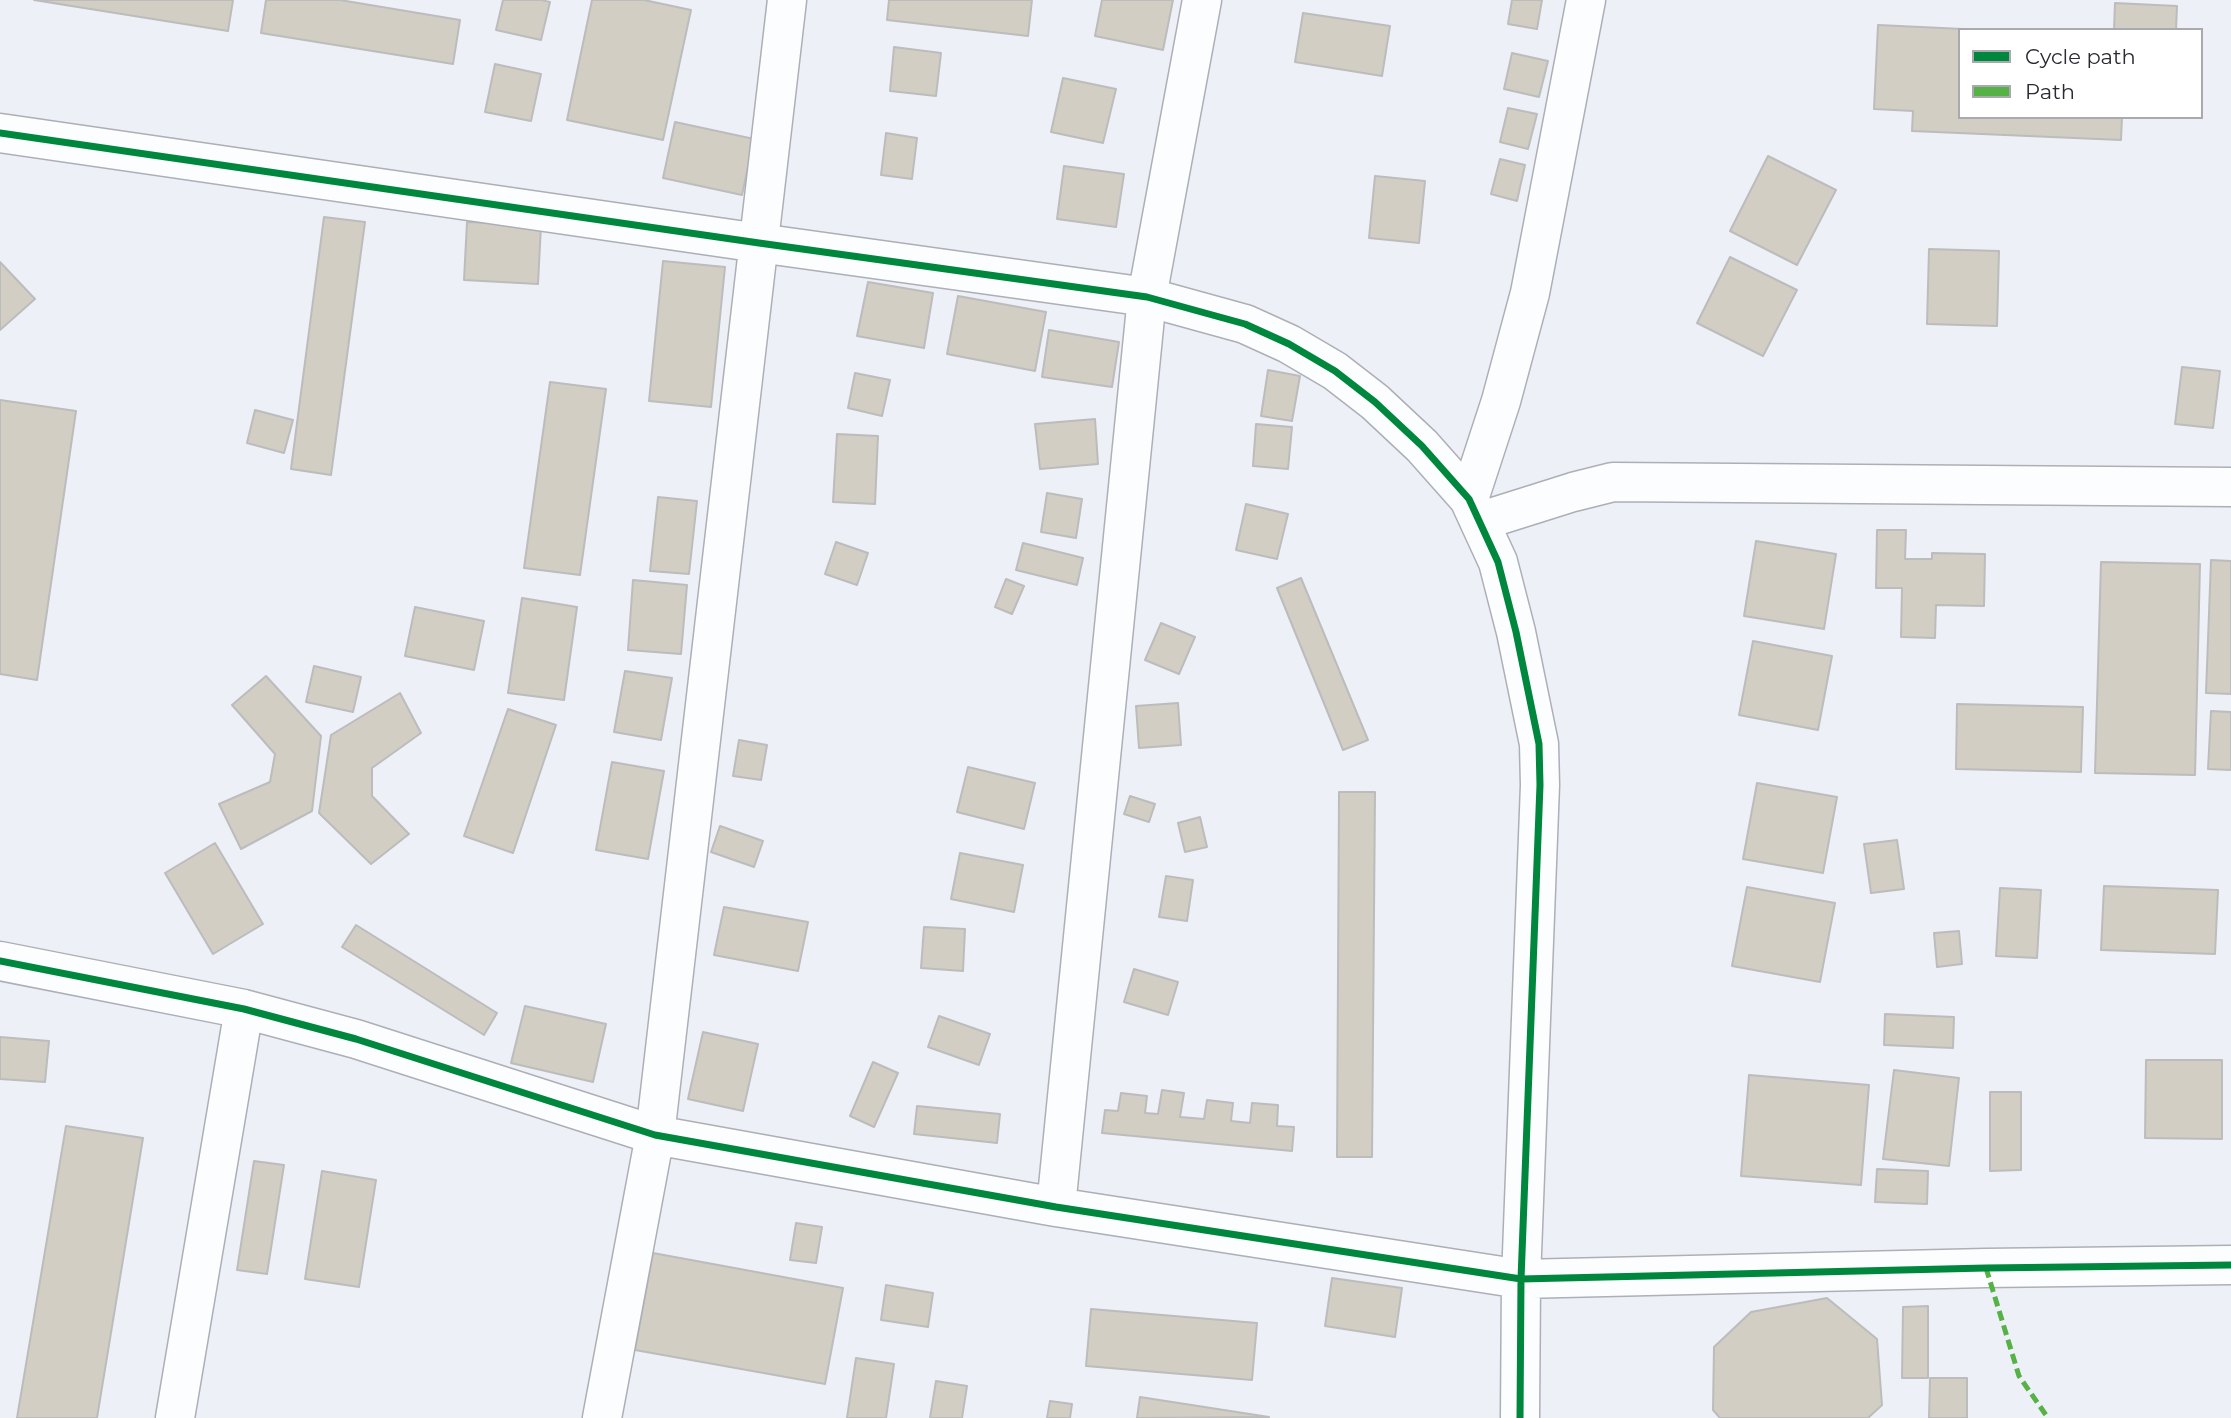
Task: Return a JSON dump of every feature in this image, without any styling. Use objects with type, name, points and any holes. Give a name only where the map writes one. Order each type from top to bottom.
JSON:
[{"type":"street","points":[[602,1418],[655,1135],[787,0]]},
{"type":"street","points":[[1056,1207],[1147,297],[1202,0]]},
{"type":"street","points":[[1475,510],[1530,293],[1586,0]]},
{"type":"street","points":[[0,132],[1147,297],[1245,324],[1289,344],[1335,371],[1376,402],[1422,446],[1475,510],[1498,562],[1539,744],[1540,785],[1521,1279],[1520,1418]]},
{"type":"street","points":[[1475,510],[1613,482],[2231,487]]},
{"type":"street","points":[[0,961],[244,1009],[356,1039],[655,1135],[1056,1207],[1521,1279],[2231,1265]]},
{"type":"street","points":[[176,1418],[244,1009]]},
{"type":"building","points":[[34,0],[233,0],[228,31]]},
{"type":"building","points":[[266,0],[340,0],[460,20],[453,64],[261,33]]},
{"type":"building","points":[[503,0],[550,2],[541,40],[496,30]]},
{"type":"building","points":[[592,0],[644,0],[691,10],[663,140],[567,120]]},
{"type":"building","points":[[889,0],[1032,0],[1028,36],[887,20]]},
{"type":"building","points":[[1102,0],[1173,0],[1163,50],[1095,36]]},
{"type":"building","points":[[1512,0],[1542,0],[1537,29],[1508,24]]},
{"type":"building","points":[[2115,3],[2177,6],[2176,28],[2114,28]]},
{"type":"building","points":[[1303,13],[1390,26],[1382,76],[1295,62]]},
{"type":"building","points":[[1878,25],[1958,29],[1958,119],[2122,119],[2121,140],[1912,131],[1913,111],[1874,109]]},
{"type":"building","points":[[894,47],[941,53],[936,96],[890,91]]},
{"type":"building","points":[[1512,53],[1548,61],[1539,97],[1504,89]]},
{"type":"building","points":[[495,64],[541,74],[531,121],[485,112]]},
{"type":"building","points":[[1063,78],[1116,89],[1103,143],[1051,132]]},
{"type":"building","points":[[1508,108],[1537,114],[1528,149],[1500,142]]},
{"type":"building","points":[[675,122],[754,139],[742,195],[663,178]]},
{"type":"building","points":[[886,133],[917,138],[912,179],[881,175]]},
{"type":"building","points":[[1768,156],[1836,190],[1797,265],[1730,231]]},
{"type":"building","points":[[1500,159],[1525,165],[1517,201],[1491,194]]},
{"type":"building","points":[[1064,166],[1124,174],[1116,227],[1057,219]]},
{"type":"building","points":[[1375,176],[1425,181],[1419,243],[1369,238]]},
{"type":"building","points":[[324,217],[365,222],[331,475],[291,469]]},
{"type":"building","points":[[467,222],[541,225],[538,284],[464,280]]},
{"type":"building","points":[[1929,249],[1999,251],[1997,326],[1927,324]]},
{"type":"building","points":[[1730,257],[1797,290],[1763,356],[1697,323]]},
{"type":"building","points":[[663,261],[725,267],[711,407],[649,401]]},
{"type":"building","points":[[0,262],[35,299],[0,330]]},
{"type":"building","points":[[868,282],[933,293],[924,348],[857,336]]},
{"type":"building","points":[[958,296],[1046,312],[1035,371],[947,354]]},
{"type":"building","points":[[1049,330],[1119,342],[1112,387],[1042,377]]},
{"type":"building","points":[[2182,367],[2220,371],[2213,428],[2175,424]]},
{"type":"building","points":[[1268,370],[1300,376],[1292,421],[1261,416]]},
{"type":"building","points":[[855,373],[890,380],[882,416],[848,408]]},
{"type":"building","points":[[550,382],[606,389],[580,575],[524,568]]},
{"type":"building","points":[[0,400],[76,411],[37,680],[0,674]]},
{"type":"building","points":[[255,410],[293,420],[284,453],[247,443]]},
{"type":"building","points":[[1095,419],[1098,464],[1040,469],[1035,424]]},
{"type":"building","points":[[1256,424],[1292,427],[1288,469],[1253,466]]},
{"type":"building","points":[[837,434],[878,436],[875,504],[833,502]]},
{"type":"building","points":[[1047,493],[1082,499],[1076,538],[1041,532]]},
{"type":"building","points":[[658,497],[697,501],[689,574],[650,571]]},
{"type":"building","points":[[1246,504],[1288,514],[1277,559],[1236,550]]},
{"type":"building","points":[[1877,530],[1906,530],[1905,559],[1932,559],[1932,553],[1985,554],[1984,606],[1936,605],[1935,638],[1901,637],[1902,588],[1876,588]]},
{"type":"building","points":[[1756,541],[1836,554],[1824,629],[1744,616]]},
{"type":"building","points":[[836,542],[868,553],[857,585],[825,574]]},
{"type":"building","points":[[1023,543],[1083,558],[1077,585],[1016,570]]},
{"type":"building","points":[[2211,560],[2231,561],[2231,694],[2206,693]]},
{"type":"building","points":[[2101,562],[2200,564],[2195,775],[2095,773]]},
{"type":"building","points":[[1301,578],[1368,740],[1343,750],[1277,588]]},
{"type":"building","points":[[1006,579],[1024,586],[1012,614],[995,607]]},
{"type":"building","points":[[633,580],[687,585],[681,654],[628,650]]},
{"type":"building","points":[[522,598],[577,607],[564,700],[508,693]]},
{"type":"building","points":[[415,607],[484,621],[474,670],[405,656]]},
{"type":"building","points":[[1161,623],[1195,637],[1179,674],[1145,660]]},
{"type":"building","points":[[1753,641],[1832,656],[1818,730],[1739,715]]},
{"type":"building","points":[[314,666],[361,677],[353,712],[306,702]]},
{"type":"building","points":[[625,671],[672,678],[661,740],[614,732]]},
{"type":"building","points":[[266,676],[321,736],[312,811],[241,849],[219,804],[270,782],[275,754],[232,705]]},
{"type":"building","points":[[400,693],[421,733],[372,768],[372,796],[409,834],[371,864],[319,813],[331,735]]},
{"type":"building","points":[[1178,703],[1181,745],[1139,748],[1136,706]]},
{"type":"building","points":[[1957,704],[2083,707],[2081,772],[1956,769]]},
{"type":"building","points":[[508,709],[556,725],[513,853],[464,836]]},
{"type":"building","points":[[2211,711],[2231,712],[2231,770],[2208,769]]},
{"type":"building","points":[[739,740],[767,745],[761,780],[733,776]]},
{"type":"building","points":[[612,762],[664,771],[648,859],[596,850]]},
{"type":"building","points":[[968,767],[1035,783],[1024,829],[957,812]]},
{"type":"building","points":[[1757,783],[1837,797],[1823,873],[1743,859]]},
{"type":"building","points":[[1339,792],[1375,792],[1372,1157],[1337,1157]]},
{"type":"building","points":[[1130,796],[1155,804],[1149,822],[1124,814]]},
{"type":"building","points":[[1200,817],[1207,847],[1185,852],[1178,823]]},
{"type":"building","points":[[720,826],[763,841],[754,867],[711,852]]},
{"type":"building","points":[[1897,840],[1904,889],[1871,893],[1864,844]]},
{"type":"building","points":[[215,843],[263,924],[213,954],[165,873]]},
{"type":"building","points":[[960,853],[1023,865],[1014,912],[951,899]]},
{"type":"building","points":[[1166,876],[1193,880],[1187,921],[1159,917]]},
{"type":"building","points":[[2104,886],[2218,890],[2215,954],[2101,950]]},
{"type":"building","points":[[1747,887],[1835,903],[1820,982],[1732,966]]},
{"type":"building","points":[[2000,888],[2041,890],[2037,958],[1996,956]]},
{"type":"building","points":[[724,907],[808,922],[798,971],[714,955]]},
{"type":"building","points":[[356,925],[497,1013],[484,1035],[342,947]]},
{"type":"building","points":[[924,927],[965,929],[963,971],[921,968]]},
{"type":"building","points":[[1959,931],[1962,964],[1937,967],[1934,933]]},
{"type":"building","points":[[1134,969],[1178,982],[1168,1015],[1124,1002]]},
{"type":"building","points":[[525,1006],[606,1024],[593,1082],[511,1063]]},
{"type":"building","points":[[1885,1014],[1954,1017],[1953,1048],[1884,1045]]},
{"type":"building","points":[[939,1016],[990,1034],[979,1065],[928,1047]]},
{"type":"building","points":[[703,1032],[758,1044],[743,1111],[688,1099]]},
{"type":"building","points":[[0,1037],[49,1041],[45,1082],[0,1079]]},
{"type":"building","points":[[2146,1060],[2222,1060],[2222,1139],[2145,1138]]},
{"type":"building","points":[[873,1062],[898,1073],[874,1127],[850,1116]]},
{"type":"building","points":[[1894,1070],[1959,1078],[1949,1166],[1883,1159]]},
{"type":"building","points":[[1749,1075],[1869,1085],[1861,1185],[1741,1176]]},
{"type":"building","points":[[1162,1090],[1184,1093],[1180,1117],[1204,1119],[1207,1100],[1233,1103],[1231,1121],[1250,1123],[1252,1103],[1278,1105],[1277,1126],[1294,1127],[1292,1151],[1102,1133],[1105,1110],[1118,1111],[1121,1093],[1147,1096],[1145,1113],[1158,1114]]},
{"type":"building","points":[[1990,1092],[2021,1092],[2021,1170],[1990,1171]]},
{"type":"building","points":[[917,1106],[1000,1114],[997,1143],[914,1134]]},
{"type":"building","points":[[66,1126],[143,1138],[97,1418],[17,1418]]},
{"type":"building","points":[[254,1161],[284,1165],[267,1274],[237,1270]]},
{"type":"building","points":[[1877,1169],[1928,1171],[1927,1204],[1875,1202]]},
{"type":"building","points":[[322,1171],[376,1180],[359,1287],[305,1279]]},
{"type":"building","points":[[796,1223],[822,1227],[816,1263],[790,1260]]},
{"type":"building","points":[[653,1253],[843,1288],[825,1384],[635,1350]]},
{"type":"building","points":[[1332,1278],[1402,1288],[1395,1337],[1325,1326]]},
{"type":"building","points":[[886,1285],[933,1293],[928,1327],[881,1320]]},
{"type":"building","points":[[1827,1298],[1877,1339],[1882,1405],[1868,1418],[1720,1418],[1713,1410],[1714,1347],[1751,1312]]},
{"type":"building","points":[[1928,1306],[1928,1378],[1902,1378],[1903,1307]]},
{"type":"building","points":[[1091,1309],[1257,1323],[1252,1380],[1086,1366]]},
{"type":"building","points":[[856,1358],[894,1364],[886,1418],[847,1418]]},
{"type":"building","points":[[1930,1378],[1967,1378],[1967,1418],[1929,1418]]},
{"type":"building","points":[[936,1381],[967,1386],[962,1418],[930,1418]]},
{"type":"building","points":[[1140,1397],[1269,1417],[1137,1418]]},
{"type":"building","points":[[1050,1401],[1072,1404],[1070,1418],[1047,1418]]},
{"type":"marked path","points":[[1986,1268],[2019,1376],[2048,1418]]},
{"type":"cycle path","points":[[0,133],[1147,297],[1245,324],[1289,344],[1335,371],[1375,402],[1422,446],[1469,499],[1498,562],[1516,632],[1539,744],[1540,785],[1521,1279],[1520,1418]]},
{"type":"cycle path","points":[[0,961],[244,1009],[356,1039],[655,1135],[1056,1207],[1521,1279],[2231,1265]]}]
